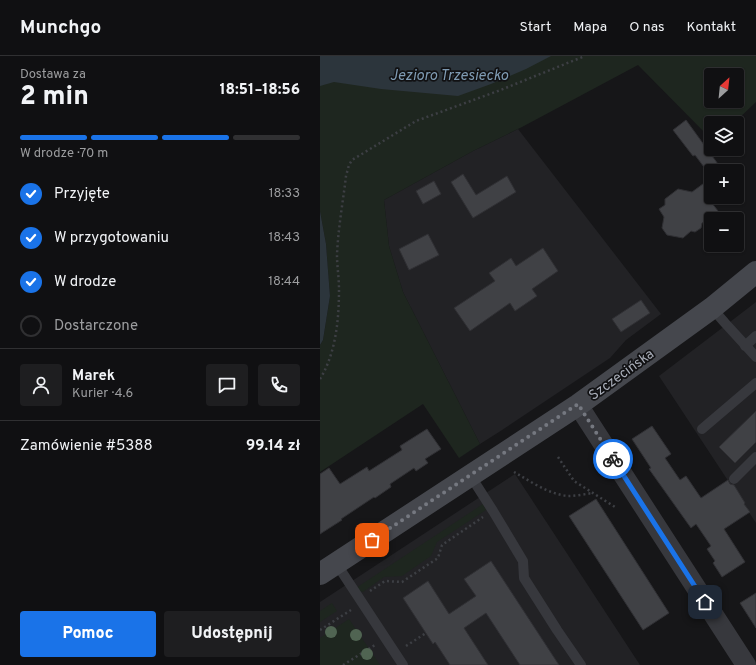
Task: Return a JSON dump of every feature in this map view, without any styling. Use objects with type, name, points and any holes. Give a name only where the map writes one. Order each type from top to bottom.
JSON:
[{"type":"street","name":"Szczecińska","points":[[328,569],[578,404],[712,308],[756,272]]},
{"type":"street","points":[[578,404],[746,665]]},
{"type":"lane","points":[[712,308],[756,357]]},
{"type":"lane","points":[[746,346],[756,336]]},
{"type":"lane","points":[[702,429],[756,383]]},
{"type":"lane","points":[[734,479],[756,457]]},
{"type":"lane","points":[[470,475],[493,510],[523,561],[524,578],[581,665]]},
{"type":"lane","points":[[328,569],[362,603],[403,665]]},
{"type":"path","points":[[320,378],[328,363],[336,333],[339,290],[337,257],[338,242],[346,176],[348,165],[352,160],[416,121],[498,91],[585,56]]},
{"type":"path","points":[[558,457],[574,481],[615,507]]},
{"type":"path","points":[[514,472],[554,493],[567,496],[578,496],[593,493]]},
{"type":"path","points":[[320,630],[362,603],[364,595],[385,581],[402,582],[438,558],[442,544],[493,510]]},
{"type":"path","points":[[410,643],[426,633]]},
{"type":"path","points":[[343,665],[386,639]]},
{"type":"shaded area","points":[[320,56],[756,56],[756,102],[741,116],[704,116],[704,132],[638,65],[522,127],[473,151],[384,200],[389,246],[403,292],[480,444],[459,458],[423,404],[320,472],[320,345],[323,340],[330,296],[326,244],[320,211]]},
{"type":"shaded area","points":[[518,129],[661,314],[626,340],[610,358],[480,444],[403,292],[389,246],[384,200],[473,151]]},
{"type":"shaded area","points":[[756,302],[756,523],[659,376]]},
{"type":"shaded area","points":[[515,474],[640,665],[320,665],[320,602]]},
{"type":"shaded area","points":[[483,504],[486,510],[437,542],[431,556],[402,576],[384,577],[363,592],[356,588]]},
{"type":"shaded area","points":[[332,603],[337,611],[320,622],[320,611]]},
{"type":"shaded area","points":[[349,619],[380,665],[320,665],[320,638]]},
{"type":"water","name":"Jezioro Trzesiecko","points":[[320,56],[551,56],[526,69],[458,96],[381,89],[334,82],[320,86]]},
{"type":"water","points":[[320,211],[326,244],[330,296],[323,340],[320,345]]},
{"type":"building","points":[[686,120],[704,145],[704,156],[712,156],[718,164],[704,164],[704,167],[695,155],[693,156],[673,130]]},
{"type":"building","points":[[463,174],[476,195],[507,176],[516,192],[473,218],[451,182]]},
{"type":"building","points":[[434,181],[441,194],[423,204],[416,191]]},
{"type":"building","points":[[704,183],[704,204],[713,204],[718,211],[704,212],[704,222],[701,228],[695,232],[691,231],[683,238],[667,235],[662,228],[664,217],[659,209],[665,205],[665,199],[678,189],[692,192]]},
{"type":"building","points":[[428,234],[439,255],[409,270],[399,249]]},
{"type":"building","points":[[543,248],[558,271],[532,289],[537,296],[515,311],[510,303],[470,331],[454,308],[495,281],[489,273],[511,258],[516,266]]},
{"type":"building","points":[[641,300],[650,313],[621,332],[612,319]]},
{"type":"building","points":[[756,411],[756,442],[735,463],[719,447]]},
{"type":"building","points":[[652,426],[671,454],[665,458],[680,480],[686,476],[701,498],[728,480],[730,484],[734,485],[750,512],[724,529],[745,562],[722,577],[713,563],[715,561],[707,549],[711,546],[696,524],[691,528],[649,469],[651,468],[632,439]]},
{"type":"building","points":[[427,429],[441,449],[425,459],[428,463],[416,471],[414,468],[390,484],[391,487],[320,534],[320,474],[329,468],[340,484],[367,467],[369,471],[402,450],[400,446]]},
{"type":"building","points":[[596,499],[669,613],[643,630],[569,516]]},
{"type":"building","points":[[491,561],[559,665],[520,665],[486,613],[464,628],[488,665],[450,665],[435,642],[433,644],[403,598],[428,581],[449,614],[476,596],[464,579]]},
{"type":"building","points":[[756,593],[756,628],[740,603]]},
{"type":"way so far","points":[[372,540],[578,404],[613,459]]},
{"type":"route","points":[[613,459],[705,602]]}]
